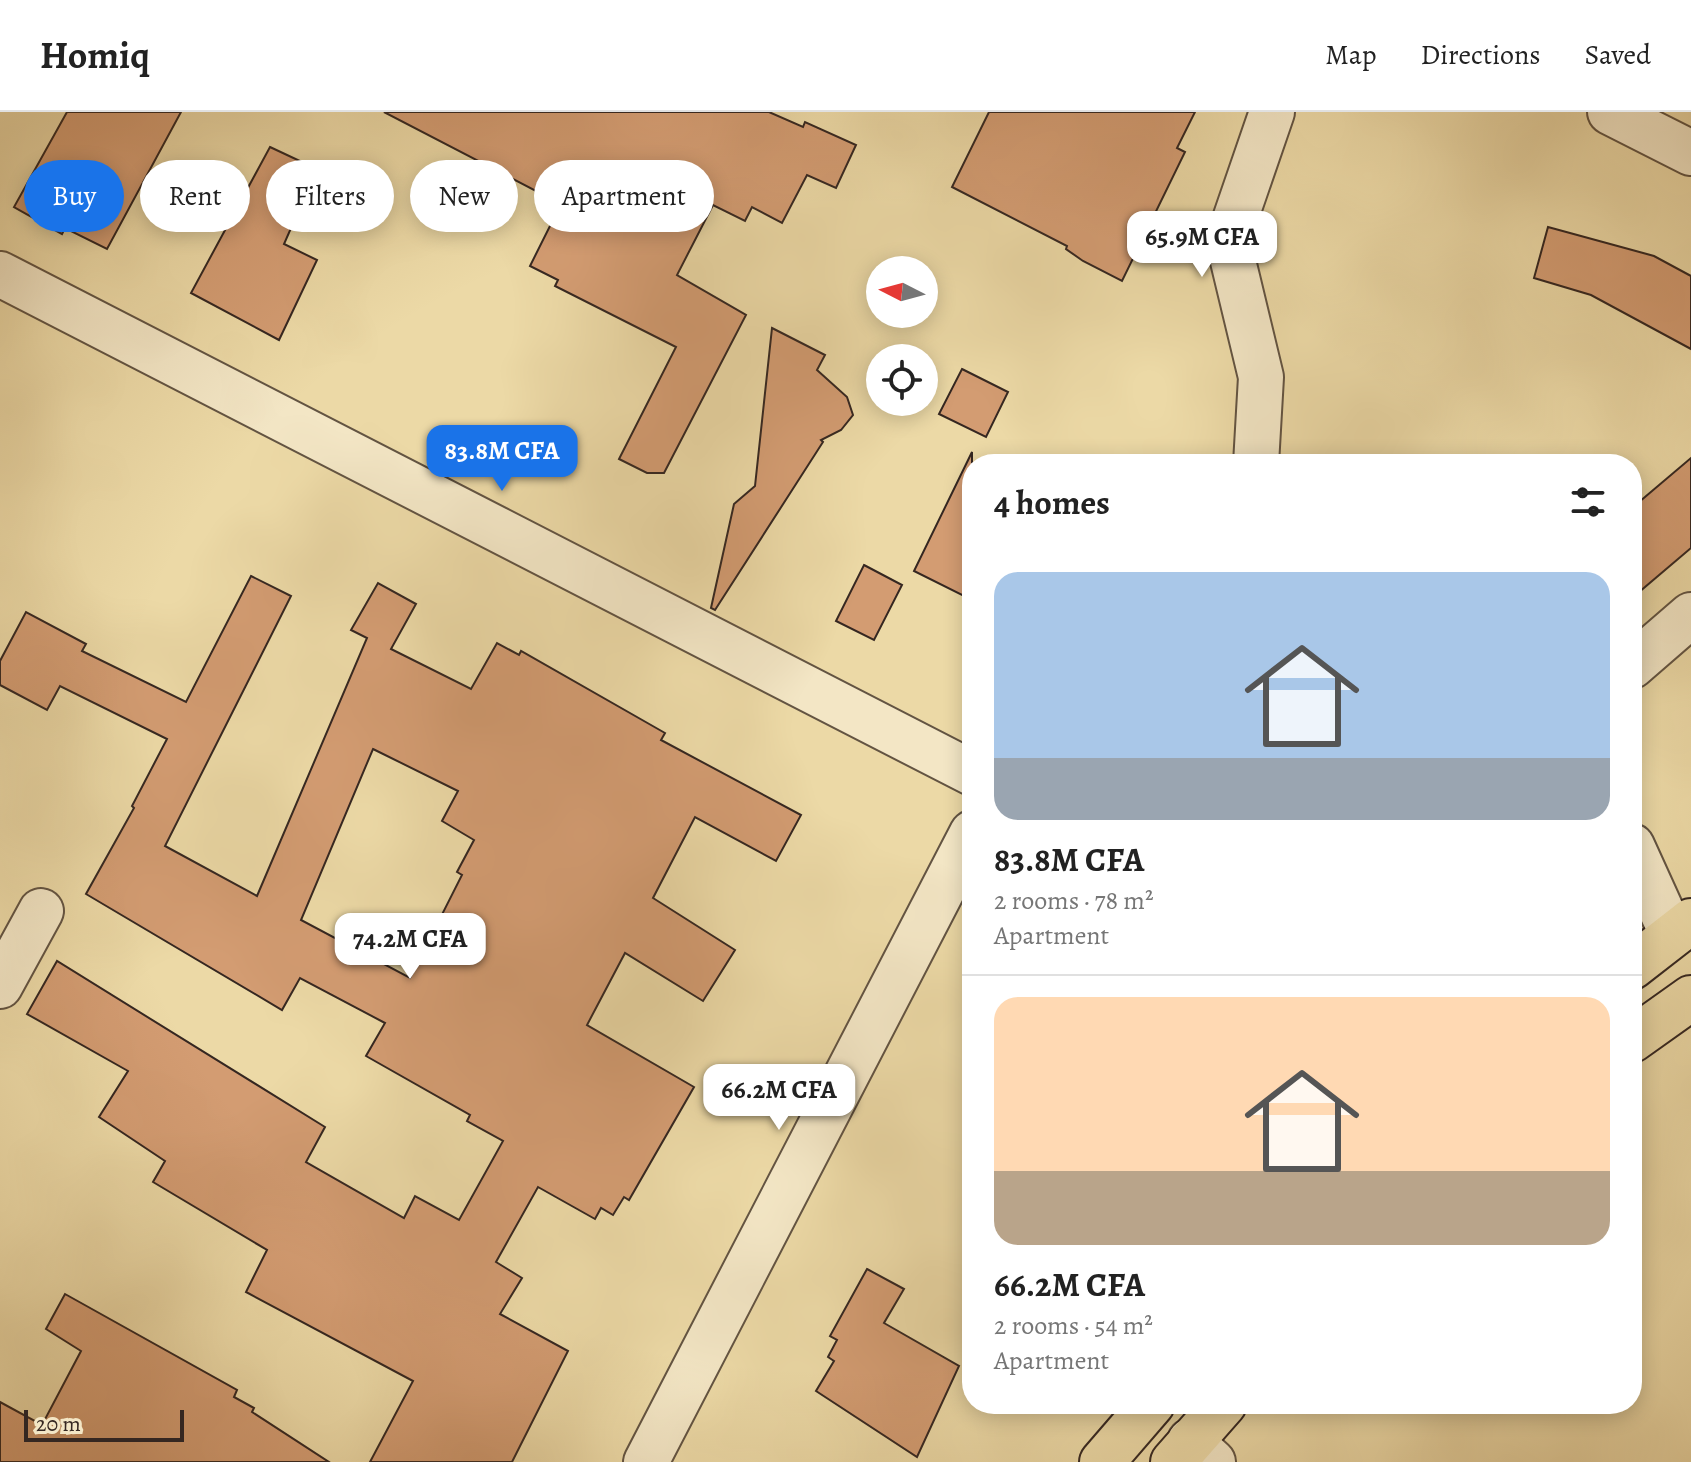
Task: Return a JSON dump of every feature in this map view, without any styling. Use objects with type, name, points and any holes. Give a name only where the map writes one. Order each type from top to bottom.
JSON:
[{"type":"main road","points":[[1642,959],[1681,928]]},
{"type":"main road","points":[[1642,1033],[1691,998]]},
{"type":"main road","points":[[1102,1462],[1143,1414]]},
{"type":"main road","points":[[1192,1455],[1218,1414]]},
{"type":"street","points":[[1257,454],[1261,377],[1228,240],[1272,112]]},
{"type":"street","points":[[1610,112],[1691,153]]},
{"type":"street","points":[[0,274],[962,768]]},
{"type":"street","points":[[1642,657],[1691,615]]},
{"type":"street","points":[[646,1462],[962,852]]},
{"type":"street","points":[[1642,863],[1681,928]]},
{"type":"street","points":[[0,986],[41,911]]},
{"type":"building","points":[[67,112],[181,112],[155,160],[140,160],[140,188],[124,218],[124,160],[40,160]]},
{"type":"building","points":[[384,112],[769,112],[803,127],[805,122],[856,145],[836,188],[807,175],[782,223],[752,207],[745,221],[714,206],[714,160],[534,160],[534,190],[518,182],[518,160],[476,160]]},
{"type":"building","points":[[989,112],[1195,112],[1177,148],[1185,152],[1122,281],[1083,261],[1066,249],[1067,246],[952,187]]},
{"type":"building","points":[[270,147],[298,160],[266,160],[266,232],[289,232],[284,244],[317,260],[279,340],[191,293],[224,232],[250,232],[250,184]]},
{"type":"building","points":[[24,189],[24,213],[14,207]]},
{"type":"building","points":[[1548,227],[1654,256],[1691,276],[1691,349],[1591,295],[1534,278]]},
{"type":"building","points":[[73,232],[116,232],[107,249]]},
{"type":"building","points":[[547,232],[699,232],[677,275],[746,315],[664,473],[647,473],[619,459],[676,347],[555,286],[558,280],[530,266]]},
{"type":"building","points":[[772,328],[825,355],[817,370],[847,397],[853,415],[841,430],[821,440],[823,442],[715,610],[711,608],[734,504],[755,486]]},
{"type":"building","points":[[962,369],[1008,392],[986,437],[939,414]]},
{"type":"building","points":[[1691,458],[1691,548],[1642,590],[1642,500]]},
{"type":"building","points":[[962,473],[962,595],[914,571]]},
{"type":"building","points":[[864,565],[902,585],[874,640],[836,621]]},
{"type":"building","points":[[251,576],[291,596],[165,846],[257,896],[367,638],[351,630],[378,583],[416,604],[391,649],[471,689],[497,643],[519,655],[521,651],[665,733],[661,740],[801,815],[776,861],[695,817],[653,898],[735,950],[703,1001],[625,953],[587,1025],[694,1087],[629,1200],[624,1197],[613,1215],[601,1208],[595,1219],[538,1187],[496,1262],[522,1278],[500,1314],[568,1351],[512,1462],[370,1462],[413,1381],[246,1292],[267,1250],[153,1182],[165,1161],[99,1117],[128,1071],[27,1014],[57,961],[325,1127],[306,1162],[404,1218],[415,1196],[459,1220],[503,1141],[467,1121],[470,1115],[366,1056],[385,1023],[300,978],[282,1010],[86,894],[134,808],[132,806],[167,739],[60,686],[47,710],[0,685],[0,661],[26,612],[86,644],[82,651],[186,702]],"holes":[[[373,749],[458,791],[442,821],[474,840],[457,872],[462,875],[410,978],[301,920]]]},
{"type":"building","points":[[867,1269],[904,1289],[884,1323],[959,1366],[917,1457],[816,1391],[834,1361],[828,1357],[837,1340],[830,1336]]},
{"type":"building","points":[[65,1294],[237,1390],[234,1397],[254,1408],[252,1412],[329,1462],[0,1462],[0,1402],[42,1425],[81,1351],[46,1329]]}]
